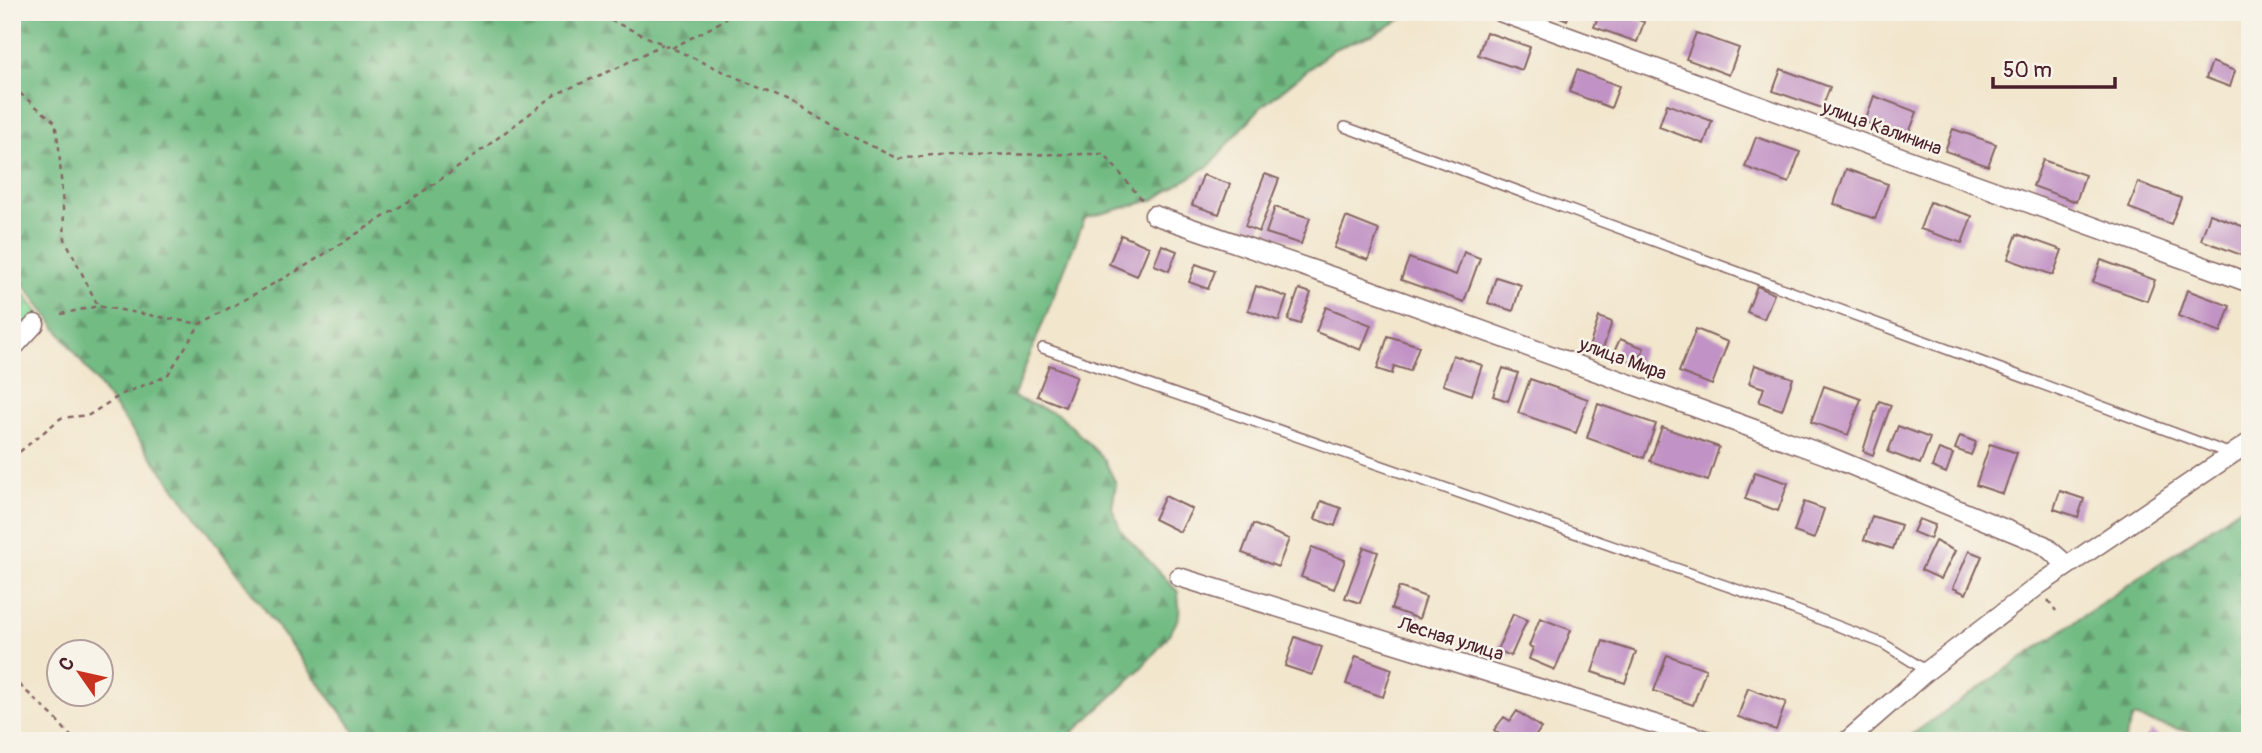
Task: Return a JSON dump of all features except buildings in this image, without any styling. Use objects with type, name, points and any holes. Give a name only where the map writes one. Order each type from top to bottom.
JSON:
[{"type":"street","name":"улица Калинина","points":[[1500,12],[2250,283]]},
{"type":"street","name":"улица Мира","points":[[1154,215],[1369,289],[1826,455],[2044,545],[2067,565]]},
{"type":"street","points":[[12,349],[35,324]]},
{"type":"street","points":[[1847,741],[1927,671],[2067,565],[2250,442]]},
{"type":"street","name":"Лесная улица","points":[[1179,577],[1710,741]]},
{"type":"lane","points":[[1345,127],[2232,455]]},
{"type":"lane","points":[[1043,348],[1793,609],[1882,643],[1927,671]]},
{"type":"path","points":[[592,12],[795,104],[898,159],[932,155],[1104,154],[1154,215]]},
{"type":"path","points":[[672,48],[735,12]]},
{"type":"path","points":[[12,458],[61,418],[89,415],[122,394],[167,376],[200,324],[302,268],[409,201],[556,94],[617,68],[663,44]]},
{"type":"path","points":[[12,87],[55,122],[65,239],[98,306]]},
{"type":"path","points":[[61,314],[98,306],[200,324]]},
{"type":"path","points":[[12,678],[54,716],[75,741]]},
{"type":"green space","points":[[12,12],[1414,12],[1374,34],[1334,49],[1260,108],[1210,165],[1153,200],[1085,218],[1013,397],[1060,415],[1104,459],[1116,484],[1112,508],[1121,531],[1178,592],[1179,614],[1162,644],[1146,662],[1063,741],[362,741],[12,268]]},
{"type":"green space","points":[[12,278],[46,323],[12,359]]},
{"type":"green space","points":[[2250,501],[2250,741],[2200,741],[2196,734],[2133,717],[2124,741],[1902,741]]}]
